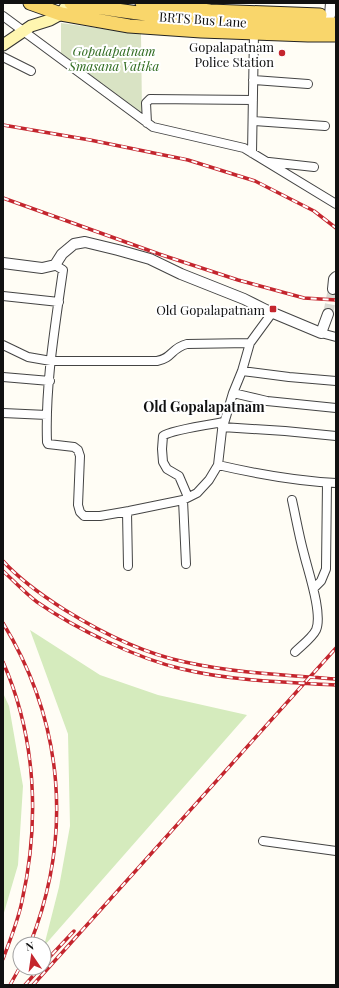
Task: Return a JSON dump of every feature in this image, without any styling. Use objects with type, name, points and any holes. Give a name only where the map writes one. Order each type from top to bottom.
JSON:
[{"type":"main road","points":[[30,3],[64,8],[129,26],[201,32],[308,36],[336,35]]},
{"type":"main road","name":"BRTS Bus Lane","points":[[71,3],[157,16],[209,21],[267,23],[333,14]]},
{"type":"main road","points":[[142,3],[165,4],[210,11],[248,9],[333,14]]},
{"type":"main road","points":[[3,45],[31,26],[50,20],[64,8]]},
{"type":"street","points":[[3,16],[153,127],[244,148],[336,204]]},
{"type":"street","points":[[252,153],[254,33]]},
{"type":"street","points":[[3,57],[32,71]]},
{"type":"street","points":[[253,80],[308,84]]},
{"type":"street","points":[[147,123],[146,103],[150,99],[253,100]]},
{"type":"street","points":[[253,121],[325,126]]},
{"type":"street","points":[[266,161],[314,167]]},
{"type":"street","points":[[3,263],[42,268],[55,265],[62,254],[74,244],[85,242],[150,260],[244,299],[272,313],[321,333],[336,337]]},
{"type":"street","points":[[55,265],[63,270],[51,361],[47,415],[47,442],[48,444],[74,447],[78,450],[80,456],[78,505],[80,512],[84,516],[127,512],[186,499],[197,493],[209,480],[218,465],[223,425],[250,343],[272,313]]},
{"type":"street","points":[[333,289],[334,279],[336,277]]},
{"type":"street","points":[[3,296],[59,302]]},
{"type":"street","points":[[321,333],[328,314]]},
{"type":"street","points":[[3,345],[28,357],[51,361],[157,361],[168,358],[177,347],[187,344],[250,343]]},
{"type":"street","points":[[242,371],[336,381]]},
{"type":"street","points":[[3,377],[50,381]]},
{"type":"street","points":[[233,393],[267,401],[336,408]]},
{"type":"street","points":[[3,413],[47,415]]},
{"type":"street","points":[[186,564],[186,499],[178,476],[167,469],[163,462],[162,448],[166,433],[223,425],[336,436]]},
{"type":"street","points":[[218,465],[265,475],[336,483]]},
{"type":"street","points":[[314,588],[321,581],[326,569],[327,483]]},
{"type":"street","points":[[292,500],[304,555],[314,588],[317,622],[313,634],[295,652]]},
{"type":"street","points":[[127,512],[128,566]]},
{"type":"street","points":[[264,841],[336,851]]},
{"type":"green space","name":"Gopalapatnam Smasana Vatika","points":[[61,23],[141,34],[142,113],[61,53]]},
{"type":"green space","points":[[30,630],[100,675],[158,695],[247,715],[52,937],[47,936],[59,887],[70,826],[68,734]]},
{"type":"green space","points":[[3,693],[9,706],[23,786],[18,865],[3,916]]},
{"type":"tunnel","points":[[328,314],[333,289]]},
{"type":"railway","points":[[3,125],[90,140],[188,160],[255,181],[314,211],[336,228]]},
{"type":"railway","points":[[3,198],[159,254],[238,280],[304,298],[336,300]]},
{"type":"railway","points":[[3,561],[32,588],[65,610],[93,627],[138,648],[169,658],[222,669],[336,679]]},
{"type":"railway","points":[[3,571],[37,602],[53,612],[107,642],[145,658],[182,669],[220,676],[336,685]]},
{"type":"railway","points":[[3,623],[23,661],[39,700],[50,740],[56,780],[56,821],[52,862],[44,903],[33,936]]},
{"type":"railway","points":[[33,985],[336,648]]},
{"type":"railway","points":[[3,662],[14,691],[28,749],[32,780],[33,810],[28,871],[22,901],[3,959]]},
{"type":"railway","points":[[52,954],[74,931]]},
{"type":"railway","points":[[10,985],[15,976]]},
{"type":"railway","points":[[25,985],[33,976]]},
{"type":"place","name":"Gopalapatnam Police Station","points":[[282,53]]},
{"type":"place","name":"Old Gopalapatnam","points":[[273,309]]},
{"type":"district","name":"Old Gopalapatnam","points":[[204,406]]}]
